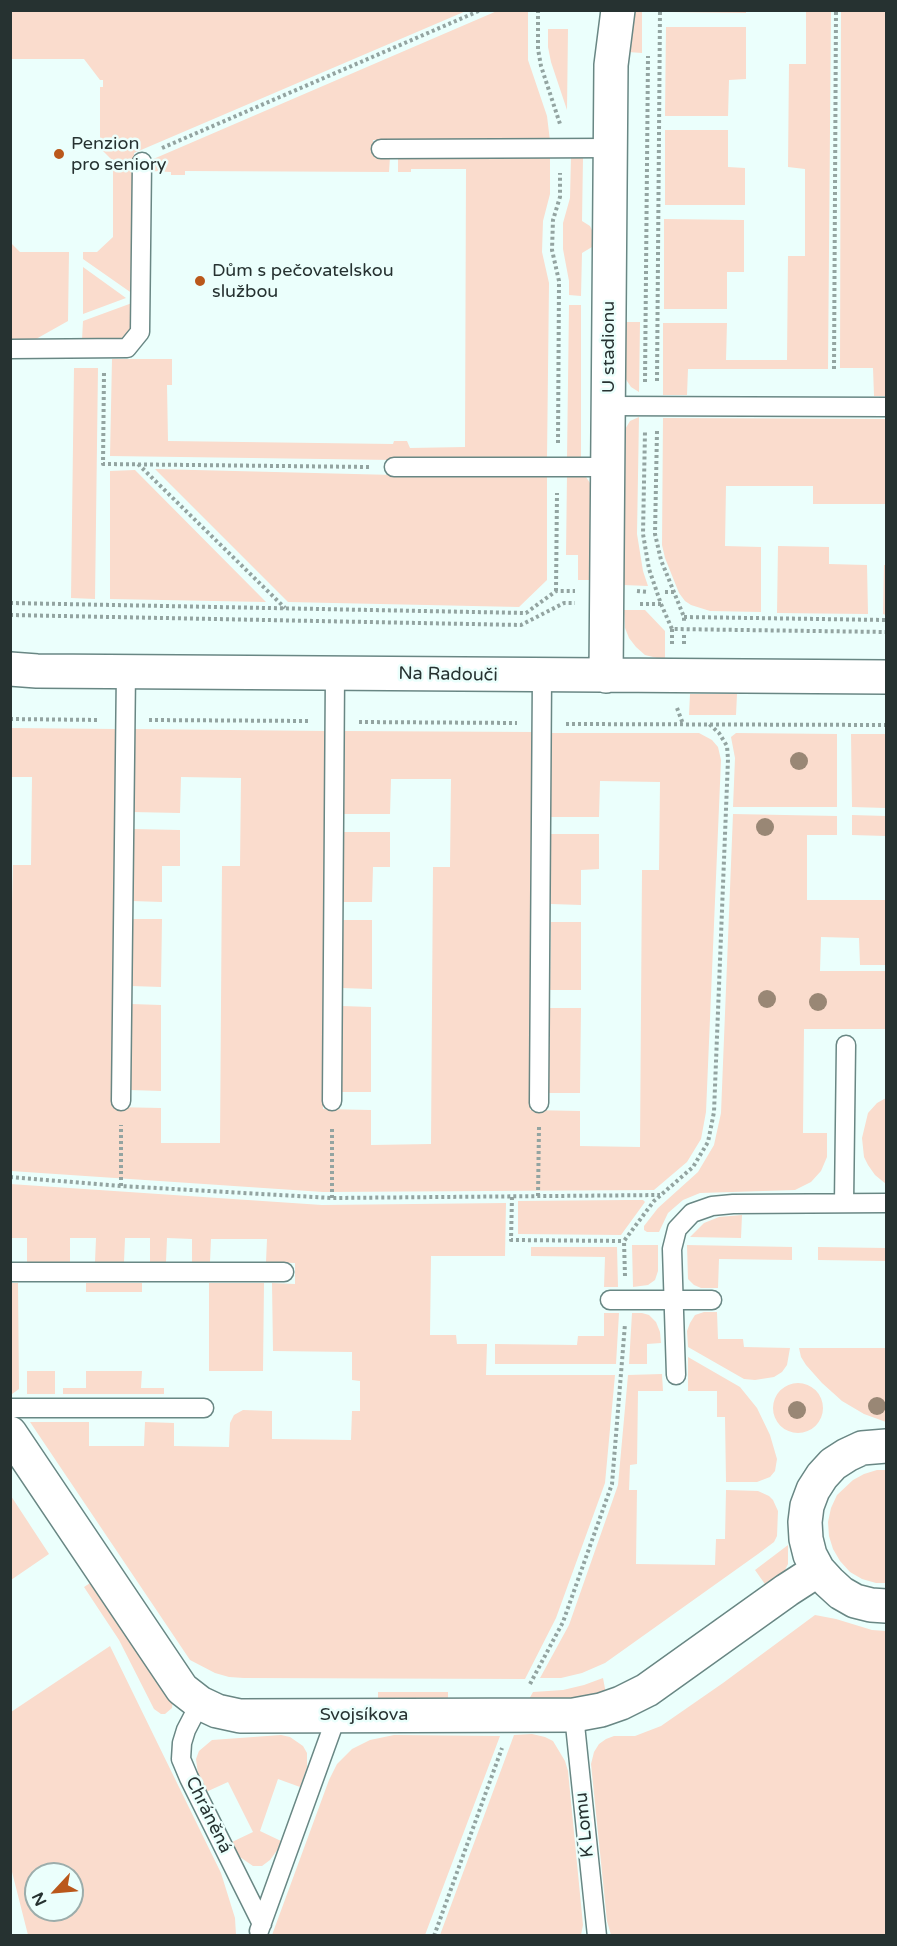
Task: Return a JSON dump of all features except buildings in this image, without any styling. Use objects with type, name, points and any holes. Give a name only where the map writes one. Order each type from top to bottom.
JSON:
[{"type":"street","name":"U stadionu","points":[[606,676],[611,65],[616,13]]},
{"type":"street","name":"Na Radouči","points":[[10,669],[543,676],[886,677]]},
{"type":"street","name":"Svojsíkova","points":[[10,1433],[182,1689],[200,1703],[217,1711],[240,1716],[574,1715],[601,1710],[647,1690],[818,1570]]},
{"type":"street","points":[[886,1446],[862,1448],[833,1464],[813,1490],[807,1506],[805,1522],[810,1555],[818,1570],[835,1588],[855,1601],[886,1606]]},
{"type":"lane","points":[[381,148],[610,148]]},
{"type":"lane","points":[[10,349],[126,348],[141,332],[142,162]]},
{"type":"lane","points":[[608,406],[886,408]]},
{"type":"lane","points":[[394,467],[608,467]]},
{"type":"lane","points":[[121,1101],[126,671]]},
{"type":"lane","points":[[332,1101],[335,674]]},
{"type":"lane","points":[[539,1102],[543,676]]},
{"type":"lane","points":[[844,1203],[846,1045]]},
{"type":"lane","points":[[675,1375],[672,1249],[677,1229],[692,1213],[712,1206],[733,1204],[886,1203]]},
{"type":"lane","points":[[10,1272],[284,1272]]},
{"type":"lane","points":[[610,1300],[712,1300]]},
{"type":"lane","points":[[10,1408],[204,1408]]},
{"type":"lane","name":"Chráněná","points":[[200,1703],[186,1730],[181,1759],[259,1930]]},
{"type":"lane","name":"Chráněná","points":[[259,1930],[337,1715]]},
{"type":"lane","name":"K Lomu","points":[[574,1715],[597,1935]]},
{"type":"path","points":[[162,148],[481,10]]},
{"type":"path","points":[[10,603],[526,613],[556,591],[559,281],[552,250],[554,220],[560,197],[560,121],[541,66],[538,49],[538,10]]},
{"type":"path","points":[[660,10],[655,534],[661,560],[684,617],[684,623]]},
{"type":"path","points":[[834,369],[836,10]]},
{"type":"path","points":[[106,348],[103,464],[394,467]]},
{"type":"path","points":[[138,464],[285,608]]},
{"type":"path","points":[[665,592],[674,592]]},
{"type":"path","points":[[10,615],[521,625],[564,603]]},
{"type":"path","points":[[661,604],[672,629],[886,632]]},
{"type":"path","points":[[684,617],[886,620]]},
{"type":"path","points":[[683,724],[886,725]]},
{"type":"path","points":[[625,1287],[624,1241],[660,1195],[693,1167],[708,1142],[714,1112],[728,759],[727,746],[719,733],[709,724]]},
{"type":"path","points":[[121,1101],[121,1186]]},
{"type":"path","points":[[332,1101],[332,1198]]},
{"type":"path","points":[[538,1196],[539,1102]]},
{"type":"path","points":[[10,1177],[332,1198],[660,1195]]},
{"type":"path","points":[[512,1197],[511,1240],[624,1241]]},
{"type":"path","points":[[525,1693],[562,1622],[612,1484],[626,1313]]},
{"type":"path","points":[[434,1935],[506,1738]]},
{"type":"shaded area","points":[[746,10],[746,13],[666,12],[666,11]]},
{"type":"shaded area","points":[[11,11],[466,11],[134,153],[133,294],[83,259],[83,252],[97,252],[113,237],[113,161],[100,148],[100,87],[103,87],[103,80],[100,80],[84,59],[11,59]]},
{"type":"shaded area","points":[[497,11],[528,11],[528,60],[547,116],[550,141],[373,140],[374,157],[390,157],[389,172],[185,171],[185,175],[171,175],[171,172],[151,171],[151,160]]},
{"type":"shaded area","points":[[633,11],[642,11],[642,53],[628,52]]},
{"type":"shaded area","points":[[806,11],[831,11],[828,369],[688,369],[687,395],[663,395],[663,323],[727,323],[726,360],[787,360],[788,256],[805,256],[805,169],[788,167],[789,64],[806,64]]},
{"type":"shaded area","points":[[841,11],[886,11],[886,396],[874,396],[873,368],[840,368]]},
{"type":"shaded area","points":[[666,27],[746,27],[746,79],[729,80],[728,116],[665,116]]},
{"type":"shaded area","points":[[548,29],[568,29],[567,110],[551,62]]},
{"type":"shaded area","points":[[665,130],[728,130],[728,167],[745,168],[745,205],[665,205]]},
{"type":"shaded area","points":[[398,157],[550,157],[550,194],[543,221],[542,252],[549,283],[547,458],[394,460],[110,456],[112,359],[172,359],[172,385],[167,385],[168,441],[393,444],[394,441],[407,441],[410,448],[465,447],[466,169],[411,169],[411,172],[398,172]]},
{"type":"shaded area","points":[[571,157],[583,158],[582,221],[592,230],[592,247],[582,253],[581,296],[569,295],[569,281],[563,249],[563,223],[570,198]]},
{"type":"shaded area","points":[[664,219],[744,220],[744,272],[727,272],[727,309],[664,309]]},
{"type":"shaded area","points":[[10,242],[20,252],[69,252],[68,321],[36,339],[11,339]]},
{"type":"shaded area","points":[[83,267],[126,298],[83,314]]},
{"type":"shaded area","points":[[132,303],[133,328],[120,340],[82,340],[83,321]]},
{"type":"shaded area","points":[[569,305],[581,305],[581,459],[567,458]]},
{"type":"shaded area","points":[[625,322],[640,322],[639,392],[631,387],[625,378]]},
{"type":"shaded area","points":[[74,368],[98,368],[95,599],[71,598]]},
{"type":"shaded area","points":[[639,417],[637,534],[648,586],[623,585],[624,431],[630,421]]},
{"type":"shaded area","points":[[663,418],[886,419],[886,504],[813,504],[813,486],[726,486],[725,546],[761,547],[761,612],[710,611],[691,605],[679,593],[662,545]]},
{"type":"shaded area","points":[[155,469],[394,475],[547,473],[547,580],[519,607],[288,602]]},
{"type":"shaded area","points":[[135,470],[266,602],[110,599],[110,471]]},
{"type":"shaded area","points":[[567,474],[580,474],[590,483],[590,580],[578,580],[578,555],[566,555]]},
{"type":"shaded area","points":[[778,546],[829,547],[829,564],[867,565],[868,614],[777,613]]},
{"type":"shaded area","points":[[884,565],[886,565],[886,615],[883,614]]},
{"type":"shaded area","points":[[624,610],[645,610],[665,631],[665,660],[645,655],[636,647],[625,628]]},
{"type":"shaded area","points":[[690,694],[737,694],[736,715],[689,715]]},
{"type":"shaded area","points":[[11,728],[116,729],[113,1107],[161,1108],[161,1143],[220,1143],[222,866],[240,866],[241,778],[181,777],[180,813],[132,812],[132,729],[326,731],[323,1109],[371,1110],[371,1145],[431,1144],[433,867],[450,867],[451,779],[391,779],[390,814],[344,814],[345,731],[533,732],[530,1110],[580,1111],[580,1146],[640,1147],[642,870],[659,870],[660,782],[600,781],[599,817],[550,817],[551,733],[699,733],[712,740],[718,747],[721,760],[706,1112],[701,1139],[687,1162],[654,1190],[323,1192],[11,1171],[10,981],[13,865],[31,865],[32,777],[11,777]]},
{"type":"shaded area","points":[[736,733],[837,734],[837,807],[733,807],[735,758],[731,737]]},
{"type":"shaded area","points":[[851,734],[886,734],[886,808],[852,807]]},
{"type":"shaded area","points":[[733,814],[837,816],[837,835],[807,835],[807,900],[886,900],[886,965],[860,965],[859,938],[821,937],[820,971],[886,971],[886,1029],[804,1029],[803,1133],[827,1133],[827,1157],[821,1171],[811,1182],[795,1190],[700,1193],[683,1200],[668,1213],[659,1232],[647,1232],[644,1226],[658,1208],[698,1172],[714,1145],[721,1113]]},
{"type":"shaded area","points":[[852,815],[886,816],[886,836],[852,835]]},
{"type":"shaded area","points":[[132,829],[180,830],[180,866],[162,866],[162,902],[132,901]]},
{"type":"shaded area","points":[[343,832],[390,832],[390,867],[373,867],[372,902],[343,902]]},
{"type":"shaded area","points":[[550,834],[599,834],[599,869],[581,870],[581,905],[551,904]]},
{"type":"shaded area","points":[[132,919],[162,919],[161,987],[131,986]]},
{"type":"shaded area","points":[[343,920],[372,920],[372,989],[342,988]]},
{"type":"shaded area","points":[[551,922],[581,922],[581,990],[550,990]]},
{"type":"shaded area","points":[[131,1004],[161,1005],[161,1091],[130,1090]]},
{"type":"shaded area","points":[[342,1006],[371,1007],[371,1092],[341,1092]]},
{"type":"shaded area","points":[[550,1008],[581,1008],[580,1093],[548,1093]]},
{"type":"shaded area","points":[[886,1098],[886,1184],[868,1165],[864,1157],[862,1138],[868,1113],[877,1103]]},
{"type":"shaded area","points":[[10,1184],[322,1205],[506,1203],[505,1256],[431,1256],[430,1335],[456,1335],[457,1344],[487,1344],[486,1375],[615,1375],[605,1483],[556,1618],[525,1679],[244,1678],[215,1673],[190,1660],[30,1422],[89,1422],[89,1446],[144,1446],[145,1422],[174,1423],[174,1446],[229,1447],[230,1423],[234,1415],[243,1410],[272,1411],[272,1439],[351,1440],[352,1411],[360,1411],[360,1381],[352,1380],[352,1352],[273,1351],[272,1283],[295,1284],[295,1263],[266,1262],[267,1239],[211,1239],[210,1262],[192,1262],[192,1239],[167,1238],[166,1262],[150,1262],[150,1238],[125,1238],[124,1262],[95,1262],[96,1238],[70,1238],[70,1262],[27,1262],[27,1238],[11,1238]]},
{"type":"shaded area","points":[[643,1200],[645,1202],[621,1235],[518,1234],[518,1201]]},
{"type":"shaded area","points":[[742,1215],[741,1238],[690,1237],[704,1223],[719,1217]]},
{"type":"shaded area","points":[[632,1245],[658,1245],[658,1271],[655,1280],[648,1285],[633,1287]]},
{"type":"shaded area","points":[[687,1245],[792,1247],[792,1260],[719,1259],[718,1288],[701,1288],[688,1279]]},
{"type":"shaded area","points":[[531,1247],[617,1247],[618,1287],[604,1287],[605,1257],[531,1256]]},
{"type":"shaded area","points":[[818,1247],[886,1248],[886,1261],[818,1260]]},
{"type":"shaded area","points":[[11,1283],[18,1283],[19,1389],[12,1394]]},
{"type":"shaded area","points":[[86,1283],[142,1283],[142,1292],[86,1292]]},
{"type":"shaded area","points":[[209,1283],[264,1283],[263,1371],[209,1371]]},
{"type":"shaded area","points":[[717,1312],[718,1339],[743,1339],[744,1347],[790,1348],[787,1365],[774,1377],[744,1379],[688,1347],[687,1331],[690,1323],[695,1315]]},
{"type":"shaded area","points":[[604,1313],[619,1313],[616,1364],[495,1364],[495,1344],[577,1345],[578,1336],[604,1336]]},
{"type":"shaded area","points":[[632,1313],[649,1315],[656,1322],[660,1332],[661,1343],[647,1344],[647,1364],[629,1364]]},
{"type":"shaded area","points":[[799,1348],[886,1348],[886,1422],[864,1414],[842,1401],[806,1365]]},
{"type":"shaded area","points":[[688,1357],[740,1387],[757,1408],[770,1435],[777,1459],[775,1471],[770,1477],[757,1482],[726,1482],[725,1417],[717,1417],[717,1391],[688,1391]]},
{"type":"shaded area","points":[[27,1371],[55,1371],[55,1394],[27,1394]]},
{"type":"shaded area","points":[[86,1371],[142,1371],[141,1388],[164,1388],[164,1394],[63,1394],[63,1388],[86,1388]]},
{"type":"shaded area","points":[[662,1374],[663,1391],[638,1391],[637,1464],[630,1465],[629,1490],[637,1490],[636,1564],[715,1565],[716,1539],[725,1539],[726,1490],[758,1491],[769,1496],[778,1511],[777,1536],[774,1542],[758,1554],[605,1663],[582,1673],[561,1678],[540,1678],[569,1625],[618,1485],[628,1375]]},
{"type":"shaded area","points":[[793,1383],[803,1383],[816,1390],[823,1403],[823,1413],[816,1426],[803,1433],[793,1433],[784,1429],[777,1422],[773,1413],[773,1403],[777,1394],[784,1387]]},
{"type":"shaded area","points":[[877,1470],[886,1470],[886,1583],[862,1579],[850,1572],[833,1549],[829,1536],[828,1522],[837,1495],[853,1480]]},
{"type":"shaded area","points":[[11,1496],[49,1554],[10,1580]]},
{"type":"shaded area","points":[[788,1545],[788,1564],[784,1572],[767,1587],[755,1570]]},
{"type":"shaded area","points":[[93,1581],[173,1699],[172,1708],[165,1714],[154,1709],[119,1640],[84,1587]]},
{"type":"shaded area","points":[[815,1615],[872,1630],[886,1631],[886,1935],[611,1935],[607,1921],[591,1764],[599,1744],[614,1736],[635,1736],[661,1726]]},
{"type":"shaded area","points":[[110,1646],[221,1873],[235,1918],[236,1935],[28,1935],[25,1922],[84,1922],[84,1862],[24,1862],[24,1919],[11,1868],[11,1712]]},
{"type":"shaded area","points":[[603,1678],[606,1694],[587,1699],[527,1703],[533,1692],[563,1690]]},
{"type":"shaded area","points":[[378,1692],[448,1692],[448,1703],[378,1704]]},
{"type":"shaded area","points":[[532,1734],[553,1741],[568,1771],[583,1925],[581,1935],[440,1935],[514,1735]]},
{"type":"shaded area","points":[[281,1735],[290,1737],[303,1746],[307,1753],[307,1767],[300,1787],[278,1779],[260,1831],[281,1841],[270,1860],[262,1866],[253,1866],[237,1855],[232,1842],[253,1832],[228,1782],[206,1792],[198,1774],[196,1759],[199,1751],[212,1740]]},
{"type":"shaded area","points":[[394,1735],[500,1736],[425,1935],[272,1935],[337,1764],[352,1749],[370,1740]]},
{"type":"place","name":"Penzion pro seniory","points":[[59,154]]},
{"type":"place","name":"Dům s pečovatelskou službou","points":[[200,281]]}]
